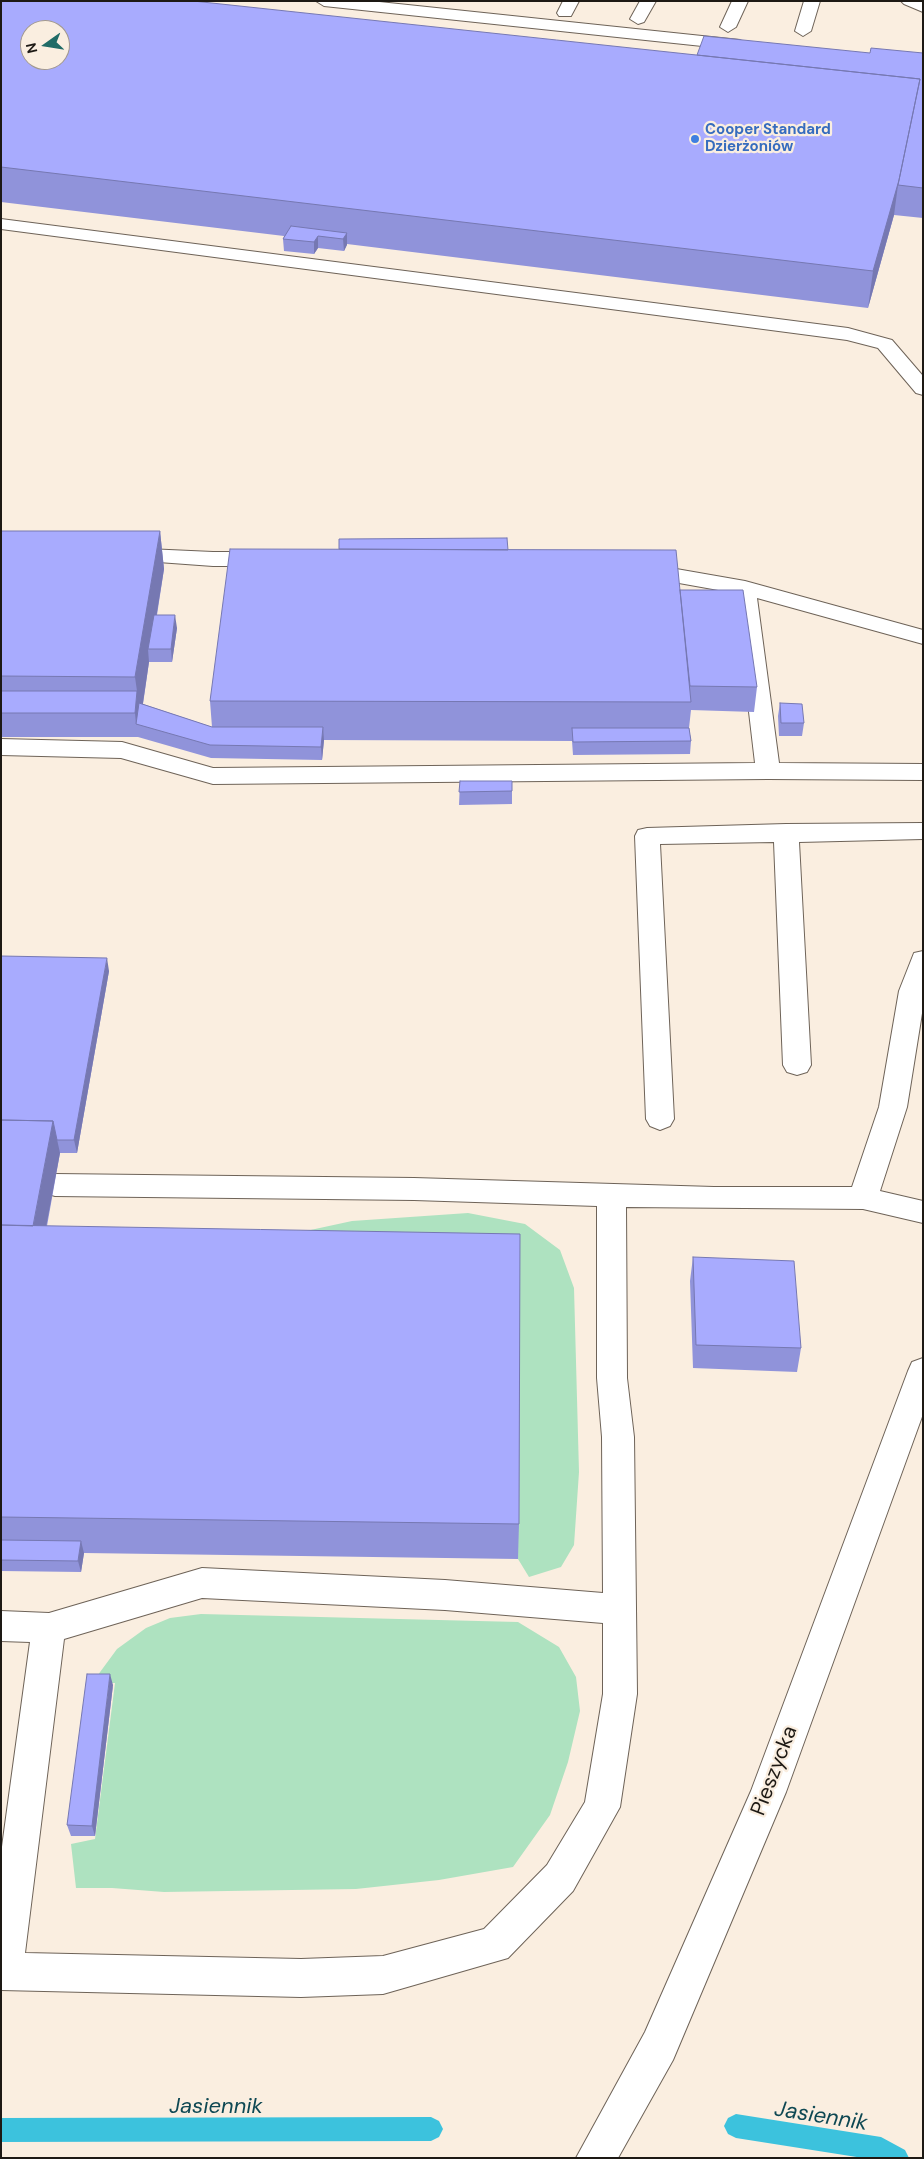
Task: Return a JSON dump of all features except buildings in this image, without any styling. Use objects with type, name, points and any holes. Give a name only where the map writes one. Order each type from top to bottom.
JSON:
[{"type":"street","points":[[324,1],[759,47]]},
{"type":"street","points":[[638,19],[648,1]]},
{"type":"street","points":[[728,27],[740,1]]},
{"type":"street","points":[[803,31],[812,1]]},
{"type":"street","points":[[909,1],[923,7]]},
{"type":"street","points":[[1,224],[848,334],[885,344],[923,389]]},
{"type":"street","points":[[106,554],[213,559],[283,558]]},
{"type":"street","points":[[617,566],[745,588],[923,637]]},
{"type":"street","points":[[745,588],[768,771]]},
{"type":"street","points":[[1,747],[122,750],[213,776],[768,771],[923,772]]},
{"type":"street","points":[[660,1119],[647,836],[923,831]]},
{"type":"street","points":[[786,832],[797,1065]]},
{"type":"street","points":[[863,1198],[893,1107],[912,991],[923,960]]},
{"type":"street","points":[[55,1185],[414,1189],[714,1198],[863,1198],[923,1212]]},
{"type":"street","points":[[49,1628],[2,1971],[301,1978],[383,1975],[495,1945],[560,1878],[602,1807],[620,1694],[618,1437],[612,1378],[611,1195]]},
{"type":"street","name":"Pieszycka","points":[[596,2158],[658,2046],[768,1792],[923,1371]]},
{"type":"street","points":[[1,1626],[49,1628],[202,1583],[445,1595],[620,1609]]},
{"type":"green space","points":[[468,1213],[525,1224],[560,1250],[574,1288],[579,1472],[574,1545],[561,1567],[529,1577],[518,1559],[519,1271],[292,1234],[352,1221]]},
{"type":"green space","points":[[201,1614],[518,1622],[559,1647],[576,1677],[580,1711],[568,1762],[550,1815],[513,1867],[439,1880],[356,1889],[164,1892],[112,1888],[76,1888],[71,1844],[95,1839],[115,1683],[92,1683],[117,1649],[146,1628],[170,1618]]},
{"type":"waterway","name":"Jasiennik","points":[[736,2126],[881,2149],[897,2158]]},
{"type":"waterway","name":"Jasiennik","points":[[1,2130],[431,2129]]},
{"type":"place","name":"Cooper Standard Dzierżoniów","points":[[695,139]]}]
